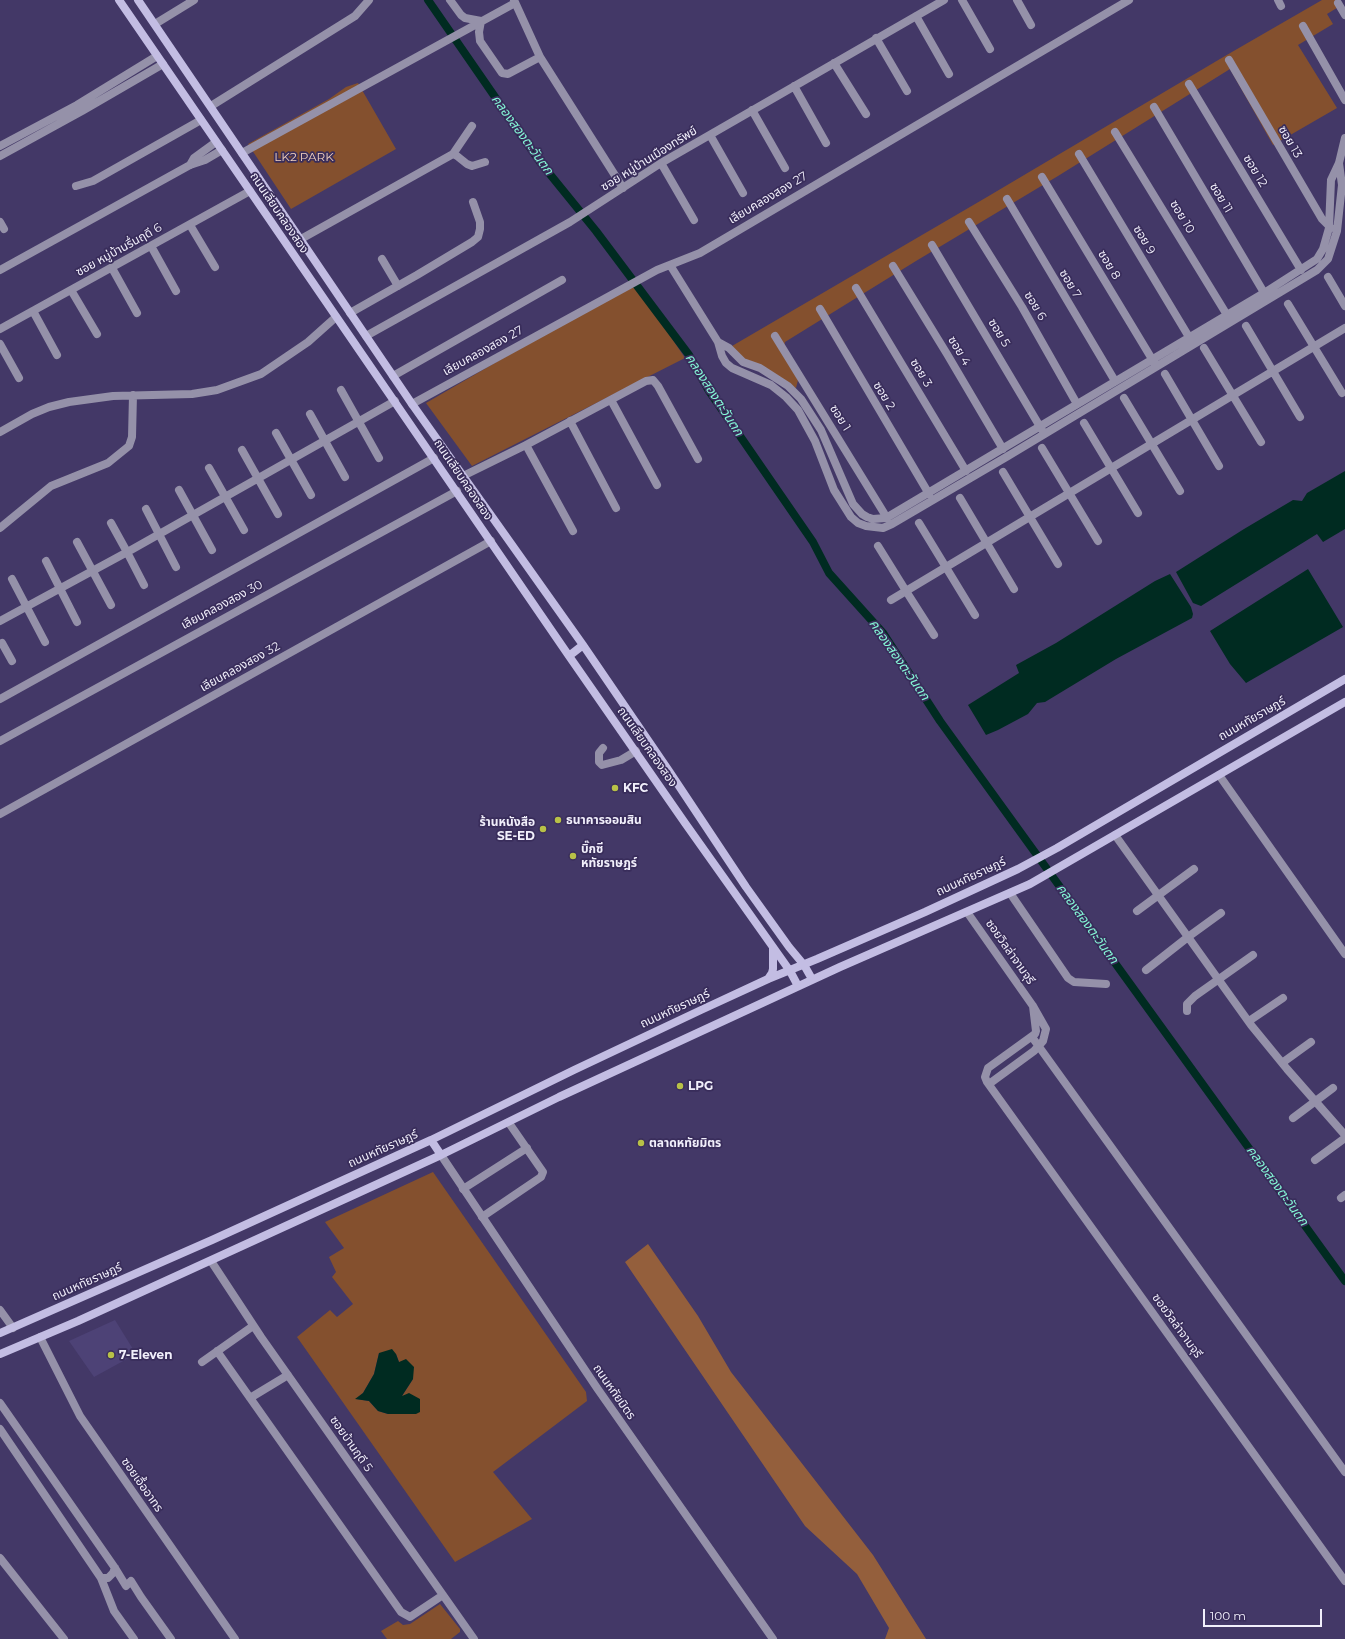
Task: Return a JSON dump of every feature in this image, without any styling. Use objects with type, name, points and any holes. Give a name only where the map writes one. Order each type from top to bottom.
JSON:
[{"type":"main road","name":"ถนนเลียบคลองสอง","points":[[119,0],[569,656],[790,971],[798,986]]},
{"type":"main road","name":"ถนนเลียบคลองสอง","points":[[138,0],[412,404],[583,645],[674,777],[746,887],[789,947],[804,965],[812,979]]},
{"type":"main road","points":[[569,656],[583,645]]},
{"type":"main road","name":"ถนนหทัยราษฎร์","points":[[0,1333],[212,1240],[431,1140],[574,1070],[768,979],[804,965],[1018,869],[1057,848],[1345,679]]},
{"type":"main road","points":[[0,1354],[211,1261],[441,1155],[509,1123],[559,1097],[812,979],[1030,884],[1345,702]]},
{"type":"main road","points":[[789,947],[800,954],[817,959]]},
{"type":"main road","points":[[768,979],[773,969],[773,948]]},
{"type":"main road","points":[[431,1140],[441,1155]]},
{"type":"street","points":[[154,24],[194,0]]},
{"type":"street","points":[[211,106],[354,16],[369,0]]},
{"type":"street","points":[[450,0],[461,16],[478,23]]},
{"type":"street","name":"ซอย หมู่บ้านเมืองทรัพย์","points":[[366,336],[570,222],[661,163],[944,0]]},
{"type":"street","points":[[962,0],[990,49]]},
{"type":"street","points":[[1016,0],[1031,25]]},
{"type":"street","name":"เลียบคลองสอง 27","points":[[412,404],[644,278],[670,265],[700,253],[1128,0]]},
{"type":"street","points":[[242,153],[478,23],[515,1],[540,56],[623,188]]},
{"type":"street","points":[[1338,3],[1345,15]]},
{"type":"street","points":[[916,16],[949,74]]},
{"type":"street","points":[[478,23],[479,38],[482,46],[502,73],[508,74],[540,56]]},
{"type":"street","points":[[1303,26],[1345,100]]},
{"type":"street","points":[[876,38],[907,91]]},
{"type":"street","points":[[0,156],[23,144],[122,82],[157,56]]},
{"type":"street","name":"ซอย 13","points":[[1229,60],[1318,213],[1333,229]]},
{"type":"street","points":[[834,63],[866,114]]},
{"type":"street","points":[[0,146],[77,104],[163,64]]},
{"type":"street","name":"ซอย 12","points":[[1189,84],[1301,270]]},
{"type":"street","points":[[794,86],[826,143]]},
{"type":"street","name":"ซอย 11","points":[[1154,107],[1266,297]]},
{"type":"street","points":[[752,110],[785,168]]},
{"type":"street","points":[[76,186],[93,181],[201,120]]},
{"type":"street","points":[[301,239],[453,154],[472,126]]},
{"type":"street","name":"ซอย 10","points":[[1115,132],[1227,315]]},
{"type":"street","points":[[710,135],[743,193]]},
{"type":"street","points":[[19,136],[23,144]]},
{"type":"street","points":[[718,342],[729,348],[744,362],[760,368],[776,377],[801,399],[823,434],[853,504],[862,514],[873,519],[886,518],[1003,449],[1042,430],[1078,404],[1115,381],[1154,363],[1189,337],[1227,315],[1311,274],[1323,265],[1331,251],[1333,229],[1331,180],[1339,163],[1345,138]]},
{"type":"street","points":[[190,165],[194,158],[216,142]]},
{"type":"street","points":[[0,270],[190,165],[204,160],[222,150]]},
{"type":"street","points":[[453,154],[472,166],[485,162]]},
{"type":"street","name":"ซอย 9","points":[[1079,154],[1189,337]]},
{"type":"street","points":[[661,163],[694,220]]},
{"type":"street","points":[[670,265],[718,342],[722,356],[726,363],[732,368],[771,385],[786,397],[798,410],[815,441],[834,490],[851,517],[858,523],[866,526],[883,528],[892,524],[1042,430],[1266,297],[1317,259],[1333,229],[1344,186],[1339,163]]},
{"type":"street","name":"ซอย 8","points":[[1042,177],[1154,363]]},
{"type":"street","name":"ซอย หมู่บ้านรื่นฤดี 6","points":[[0,329],[250,191]]},
{"type":"street","name":"ซอย 7","points":[[1007,199],[1057,286],[1115,381]]},
{"type":"street","points":[[350,313],[398,286],[478,237],[480,222],[473,202]]},
{"type":"street","name":"ซอย 6","points":[[969,222],[1022,307],[1078,404]]},
{"type":"street","points":[[190,225],[215,267]]},
{"type":"street","name":"ซอย 5","points":[[932,245],[1042,430]]},
{"type":"street","points":[[151,246],[176,290]]},
{"type":"street","points":[[382,259],[398,286]]},
{"type":"street","name":"ซอย 4","points":[[893,266],[1003,449]]},
{"type":"street","points":[[112,268],[137,313]]},
{"type":"street","points":[[1328,277],[1345,306]]},
{"type":"street","points":[[393,376],[562,280]]},
{"type":"street","name":"ซอย 3","points":[[856,288],[966,471]]},
{"type":"street","points":[[72,290],[97,334]]},
{"type":"street","points":[[1288,304],[1342,392]]},
{"type":"street","name":"ซอย 2","points":[[820,309],[929,494]]},
{"type":"street","points":[[33,311],[57,355]]},
{"type":"street","points":[[0,432],[32,414],[49,407],[83,399],[133,395],[192,394],[217,390],[261,374],[308,342],[336,317]]},
{"type":"street","points":[[1246,326],[1300,417]]},
{"type":"street","points":[[891,600],[1345,328]]},
{"type":"street","name":"ซอย 1","points":[[775,336],[884,513]]},
{"type":"street","points":[[0,344],[19,378]]},
{"type":"street","points":[[1204,348],[1261,442]]},
{"type":"street","points":[[1165,374],[1219,466]]},
{"type":"street","points":[[771,385],[776,377]]},
{"type":"street","points":[[463,476],[526,445],[646,381],[653,380],[658,386],[698,459]]},
{"type":"street","points":[[341,390],[379,458]]},
{"type":"street","points":[[0,528],[51,486],[108,463],[129,446],[132,437],[133,395]]},
{"type":"street","points":[[1124,398],[1180,491]]},
{"type":"street","points":[[611,400],[657,485]]},
{"type":"street","points":[[0,621],[160,534],[395,401]]},
{"type":"street","points":[[310,414],[345,476]]},
{"type":"street","points":[[570,421],[616,508]]},
{"type":"street","points":[[1084,423],[1138,513]]},
{"type":"street","points":[[815,441],[830,425]]},
{"type":"street","points":[[276,433],[311,495]]},
{"type":"street","points":[[526,445],[573,531]]},
{"type":"street","points":[[1042,448],[1098,541]]},
{"type":"street","points":[[242,450],[278,514]]},
{"type":"street","points":[[0,699],[434,458]]},
{"type":"street","points":[[209,468],[244,530]]},
{"type":"street","points":[[1003,472],[1058,564]]},
{"type":"street","points":[[178,490],[212,550]]},
{"type":"street","name":"เลียบคลองสอง 30","points":[[0,741],[457,491]]},
{"type":"street","points":[[960,498],[1014,589]]},
{"type":"street","points":[[146,509],[176,567]]},
{"type":"street","points":[[111,523],[144,585]]},
{"type":"street","points":[[919,523],[974,615]]},
{"type":"street","name":"เลียบคลองสอง 32","points":[[0,814],[491,541]]},
{"type":"street","points":[[77,542],[111,605]]},
{"type":"street","points":[[878,546],[934,635]]},
{"type":"street","points":[[46,561],[77,622]]},
{"type":"street","points":[[12,579],[45,642]]},
{"type":"street","points":[[1,642],[12,661]]},
{"type":"street","points":[[603,748],[599,753],[599,758],[602,765],[620,760],[636,751]]},
{"type":"street","points":[[1218,775],[1345,954]]},
{"type":"street","points":[[1115,835],[1249,1022],[1315,1102],[1345,1135]]},
{"type":"street","points":[[1137,911],[1194,869]]},
{"type":"street","points":[[1010,893],[1068,978],[1074,982],[1106,984]]},
{"type":"street","name":"ซอยวิลล่าจามจุรี","points":[[967,912],[1033,1006],[1046,1029],[1043,1041],[1039,1046]]},
{"type":"street","points":[[1146,970],[1221,913]]},
{"type":"street","points":[[1187,1011],[1187,1004],[1195,996],[1253,955]]},
{"type":"street","points":[[1249,1022],[1282,998]]},
{"type":"street","name":"ซอยวิลล่าจามจุรี","points":[[1032,1037],[1036,1031],[1033,1006]]},
{"type":"street","points":[[1039,1046],[989,1084],[985,1077],[988,1068],[1032,1037],[1039,1046],[1345,1472]]},
{"type":"street","points":[[1282,1063],[1311,1042]]},
{"type":"street","name":"ซอยวิลล่าจามจุรี","points":[[989,1084],[1345,1581]]},
{"type":"street","points":[[1293,1118],[1333,1088]]},
{"type":"street","points":[[482,1217],[541,1177],[543,1172],[509,1123]]},
{"type":"street","points":[[1315,1160],[1345,1138]]},
{"type":"street","points":[[463,1189],[527,1148]]},
{"type":"street","name":"ถนนหทัยมิตร","points":[[441,1155],[597,1388],[773,1639]]},
{"type":"street","name":"ซอยบ้านฤดี 5","points":[[211,1261],[253,1326],[442,1595],[470,1638]]},
{"type":"street","points":[[0,1310],[13,1328]]},
{"type":"street","points":[[202,1362],[253,1326]]},
{"type":"street","name":"ซอยเอื้ออาทร","points":[[40,1337],[80,1416],[235,1639]]},
{"type":"street","points":[[217,1351],[400,1612],[410,1617],[442,1595]]},
{"type":"street","points":[[250,1398],[288,1374]]},
{"type":"street","points":[[0,1403],[126,1586],[131,1581],[171,1639]]},
{"type":"street","points":[[0,1429],[102,1578],[114,1611],[134,1639]]},
{"type":"street","points":[[49,1501],[61,1492]]},
{"type":"street","points":[[0,1558],[64,1639]]},
{"type":"street","points":[[102,1578],[108,1578],[113,1574],[115,1568]]},
{"type":"shaded area","points":[[1345,471],[1345,529],[1323,542],[1317,534],[1201,606],[1193,603],[1176,572],[1293,500],[1302,501],[1307,493]]},
{"type":"shaded area","points":[[1308,569],[1343,627],[1246,683],[1230,664],[1210,631]]},
{"type":"shaded area","points":[[1170,574],[1191,607],[1193,614],[1192,618],[1116,659],[1045,702],[1037,703],[1028,714],[986,735],[968,705],[1019,673],[1016,665],[1056,643],[1155,581]]},
{"type":"shaded area","points":[[648,1244],[698,1316],[731,1372],[873,1555],[926,1639],[885,1639],[889,1628],[857,1574],[805,1526],[625,1262]]},
{"type":"shaded area","points":[[115,1320],[136,1354],[94,1377],[69,1341]]},
{"type":"shaded area","points":[[392,1349],[399,1362],[406,1359],[414,1367],[413,1379],[402,1396],[409,1393],[420,1399],[420,1412],[416,1414],[388,1414],[378,1411],[369,1401],[355,1399],[363,1393],[374,1374],[379,1353]]},
{"type":"green space","points":[[1322,0],[1335,0],[1340,6],[1327,14],[1333,24],[1298,45],[1337,108],[1273,145],[1230,69],[1058,176],[785,342],[783,350],[798,380],[796,388],[744,359],[732,346],[1225,56]]},
{"type":"green space","name":"LK2 PARK","points":[[358,83],[396,149],[291,209],[248,144],[329,99],[346,87]]},
{"type":"green space","points":[[634,282],[685,358],[472,466],[426,403]]},
{"type":"green space","points":[[433,1172],[586,1392],[587,1401],[493,1472],[532,1519],[455,1562],[297,1337],[330,1310],[337,1317],[353,1304],[332,1277],[336,1272],[329,1257],[344,1248],[325,1222]],"holes":[[[379,1353],[396,1354],[399,1362],[413,1379],[402,1396],[401,1414],[388,1414],[378,1411],[369,1401],[356,1399],[363,1393],[374,1374]]]},
{"type":"green space","points":[[440,1604],[460,1629],[460,1632],[451,1639],[387,1639],[381,1631],[398,1621],[403,1625],[410,1624]]},
{"type":"waterway","name":"คลองสองตะวันตก","points":[[428,0],[540,162],[596,231],[689,355],[709,391],[813,542],[829,573],[883,633],[940,721],[1345,1281]]},
{"type":"place","name":"KFC","points":[[615,788]]},
{"type":"place","name":"ธนาคารออมสิน","points":[[558,820]]},
{"type":"place","name":"ร้านหนังสือ SE-ED","points":[[543,829]]},
{"type":"place","name":"บิ๊กซี หทัยราษฎร์","points":[[573,856]]},
{"type":"place","name":"LPG","points":[[680,1086]]},
{"type":"place","name":"ตลาดหทัยมิตร","points":[[641,1143]]},
{"type":"place","name":"7-Eleven","points":[[111,1355]]}]
